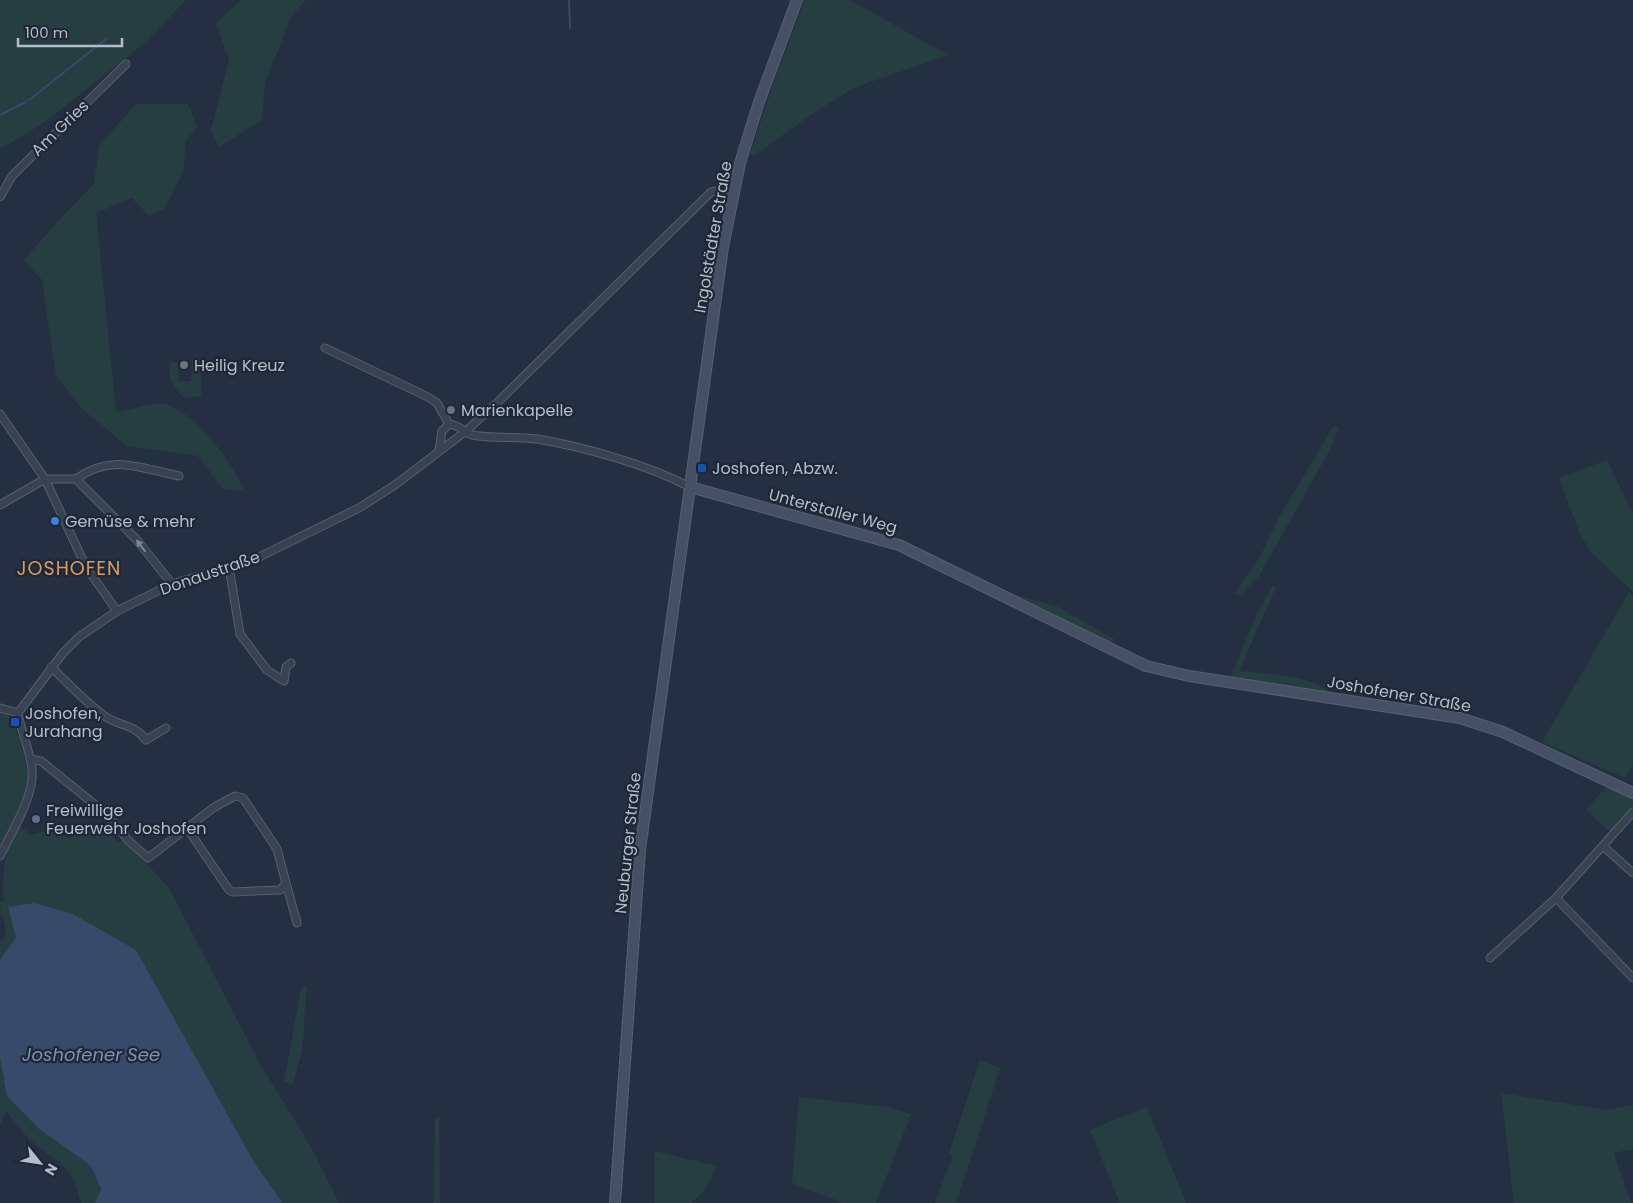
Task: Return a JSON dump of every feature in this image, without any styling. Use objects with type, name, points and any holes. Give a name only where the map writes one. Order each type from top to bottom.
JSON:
[{"type":"main road","name":"Ingolstädter Straße","points":[[690,487],[723,248],[734,188],[759,102],[797,0]]},
{"type":"main road","name":"Unterstaller Weg","points":[[690,487],[899,545],[1146,666],[1176,673]]},
{"type":"main road","name":"Neuburger Straße","points":[[615,1203],[640,850],[690,487]]},
{"type":"main road","name":"Joshofener Straße","points":[[1176,673],[1460,718],[1503,732],[1633,793]]},
{"type":"street","name":"Am Gries","points":[[0,197],[12,176],[126,64]]},
{"type":"street","points":[[439,452],[466,431],[711,192],[734,188]]},
{"type":"street","points":[[326,348],[437,403],[449,424],[442,432],[439,452]]},
{"type":"street","points":[[0,414],[45,479],[86,568],[117,611]]},
{"type":"street","name":"Unterstaller Weg","points":[[449,424],[460,426],[472,435],[513,436],[567,446],[634,465],[690,487]]},
{"type":"street","name":"Donaustraße","points":[[18,714],[51,667],[79,637],[117,611],[172,584],[256,558],[297,538],[366,503],[396,485],[439,452]]},
{"type":"street","points":[[0,505],[45,479],[76,479],[89,469],[112,462],[179,476]]},
{"type":"street","points":[[76,479],[137,540],[172,584]]},
{"type":"street","points":[[229,567],[240,634],[267,670],[284,680],[286,667],[291,663]]},
{"type":"street","points":[[51,667],[97,710],[108,718],[136,728],[146,740],[166,728]]},
{"type":"street","points":[[0,708],[18,714],[21,734],[33,760],[31,785],[0,856]]},
{"type":"street","points":[[33,760],[41,762],[104,812],[146,857],[152,856],[213,808],[234,796],[244,798],[277,849],[297,923]]},
{"type":"street","points":[[1490,958],[1556,898],[1633,812]]},
{"type":"street","points":[[187,828],[229,890],[233,892],[280,890],[286,883]]},
{"type":"street","points":[[1603,846],[1633,873]]},
{"type":"street","points":[[1556,898],[1633,978]]},
{"type":"green space","points":[[0,0],[186,0],[147,41],[45,122],[0,149]]},
{"type":"green space","points":[[241,0],[306,0],[291,17],[265,83],[262,120],[219,147],[211,130],[229,60],[216,23]]},
{"type":"green space","points":[[805,0],[850,0],[948,55],[853,88],[809,116],[754,156],[750,154],[773,85]]},
{"type":"green space","points":[[136,104],[188,104],[197,127],[185,142],[184,170],[165,208],[149,216],[132,198],[96,213],[116,412],[161,403],[177,409],[189,417],[212,440],[231,466],[245,491],[223,489],[198,456],[127,446],[82,409],[56,375],[42,280],[24,260],[94,184],[99,146]]},
{"type":"green space","points":[[192,359],[201,359],[201,396],[185,398],[177,391],[172,382],[170,367],[171,362],[178,363],[179,381],[191,381]]},
{"type":"green space","points":[[1334,425],[1339,428],[1327,455],[1259,576],[1240,595],[1234,594],[1260,557],[1278,519]]},
{"type":"green space","points":[[1607,460],[1633,514],[1633,592],[1591,552],[1580,534],[1559,478]]},
{"type":"green space","points":[[1273,585],[1276,587],[1239,671],[1302,679],[1324,688],[1332,695],[1231,676],[1256,616]]},
{"type":"green space","points":[[1005,592],[1058,607],[1114,639],[1110,644]]},
{"type":"green space","points":[[1629,592],[1633,596],[1633,765],[1625,778],[1542,742]]},
{"type":"green space","points":[[0,711],[12,718],[27,768],[28,784],[23,803],[15,821],[0,846]]},
{"type":"green space","points":[[1607,786],[1633,797],[1633,808],[1612,834],[1586,810]]},
{"type":"green space","points":[[104,822],[118,843],[124,839],[169,888],[260,1064],[311,1147],[339,1203],[283,1203],[255,1164],[8,907],[16,938],[0,960],[0,941],[5,938],[6,933],[0,903],[4,901],[3,881],[7,852],[17,824],[31,835],[50,829],[68,838]]},
{"type":"green space","points":[[307,985],[302,1051],[293,1084],[284,1082],[301,988]]},
{"type":"green space","points":[[0,1058],[39,1129],[91,1166],[101,1189],[95,1203],[81,1203],[78,1190],[69,1172],[57,1160],[28,1138],[6,1110],[0,1126]]},
{"type":"green space","points":[[980,1060],[1000,1068],[956,1203],[935,1203],[953,1155],[949,1154]]},
{"type":"green space","points":[[1501,1093],[1606,1110],[1633,1105],[1633,1149],[1614,1153],[1631,1203],[1514,1203]]},
{"type":"green space","points":[[799,1097],[887,1107],[911,1114],[876,1203],[844,1203],[792,1184]]},
{"type":"green space","points":[[1147,1107],[1186,1203],[1120,1203],[1090,1130]]},
{"type":"green space","points":[[439,1117],[440,1203],[434,1203],[435,1119]]},
{"type":"green space","points":[[654,1151],[717,1166],[704,1191],[691,1203],[654,1203]]},
{"type":"water","name":"Joshofener See","points":[[34,903],[73,914],[136,950],[255,1164],[283,1203],[95,1203],[101,1189],[91,1166],[39,1129],[7,1096],[0,1058],[0,960],[16,938],[8,907]]},
{"type":"waterway","points":[[569,0],[570,28]]},
{"type":"waterway","points":[[29,100],[106,39]]},
{"type":"waterway","points":[[0,115],[26,102]]},
{"type":"place","name":"Heilig Kreuz","points":[[184,365]]},
{"type":"place","name":"Marienkapelle","points":[[451,410]]},
{"type":"place","name":"Joshofen, Abzw.","points":[[702,468]]},
{"type":"place","name":"Gemüse & mehr","points":[[55,521]]},
{"type":"place","name":"Joshofen, Jurahang","points":[[15,722]]},
{"type":"place","name":"Freiwillige Feuerwehr Joshofen","points":[[36,819]]},
{"type":"district","name":"JOSHOFEN","points":[[69,568]]}]
